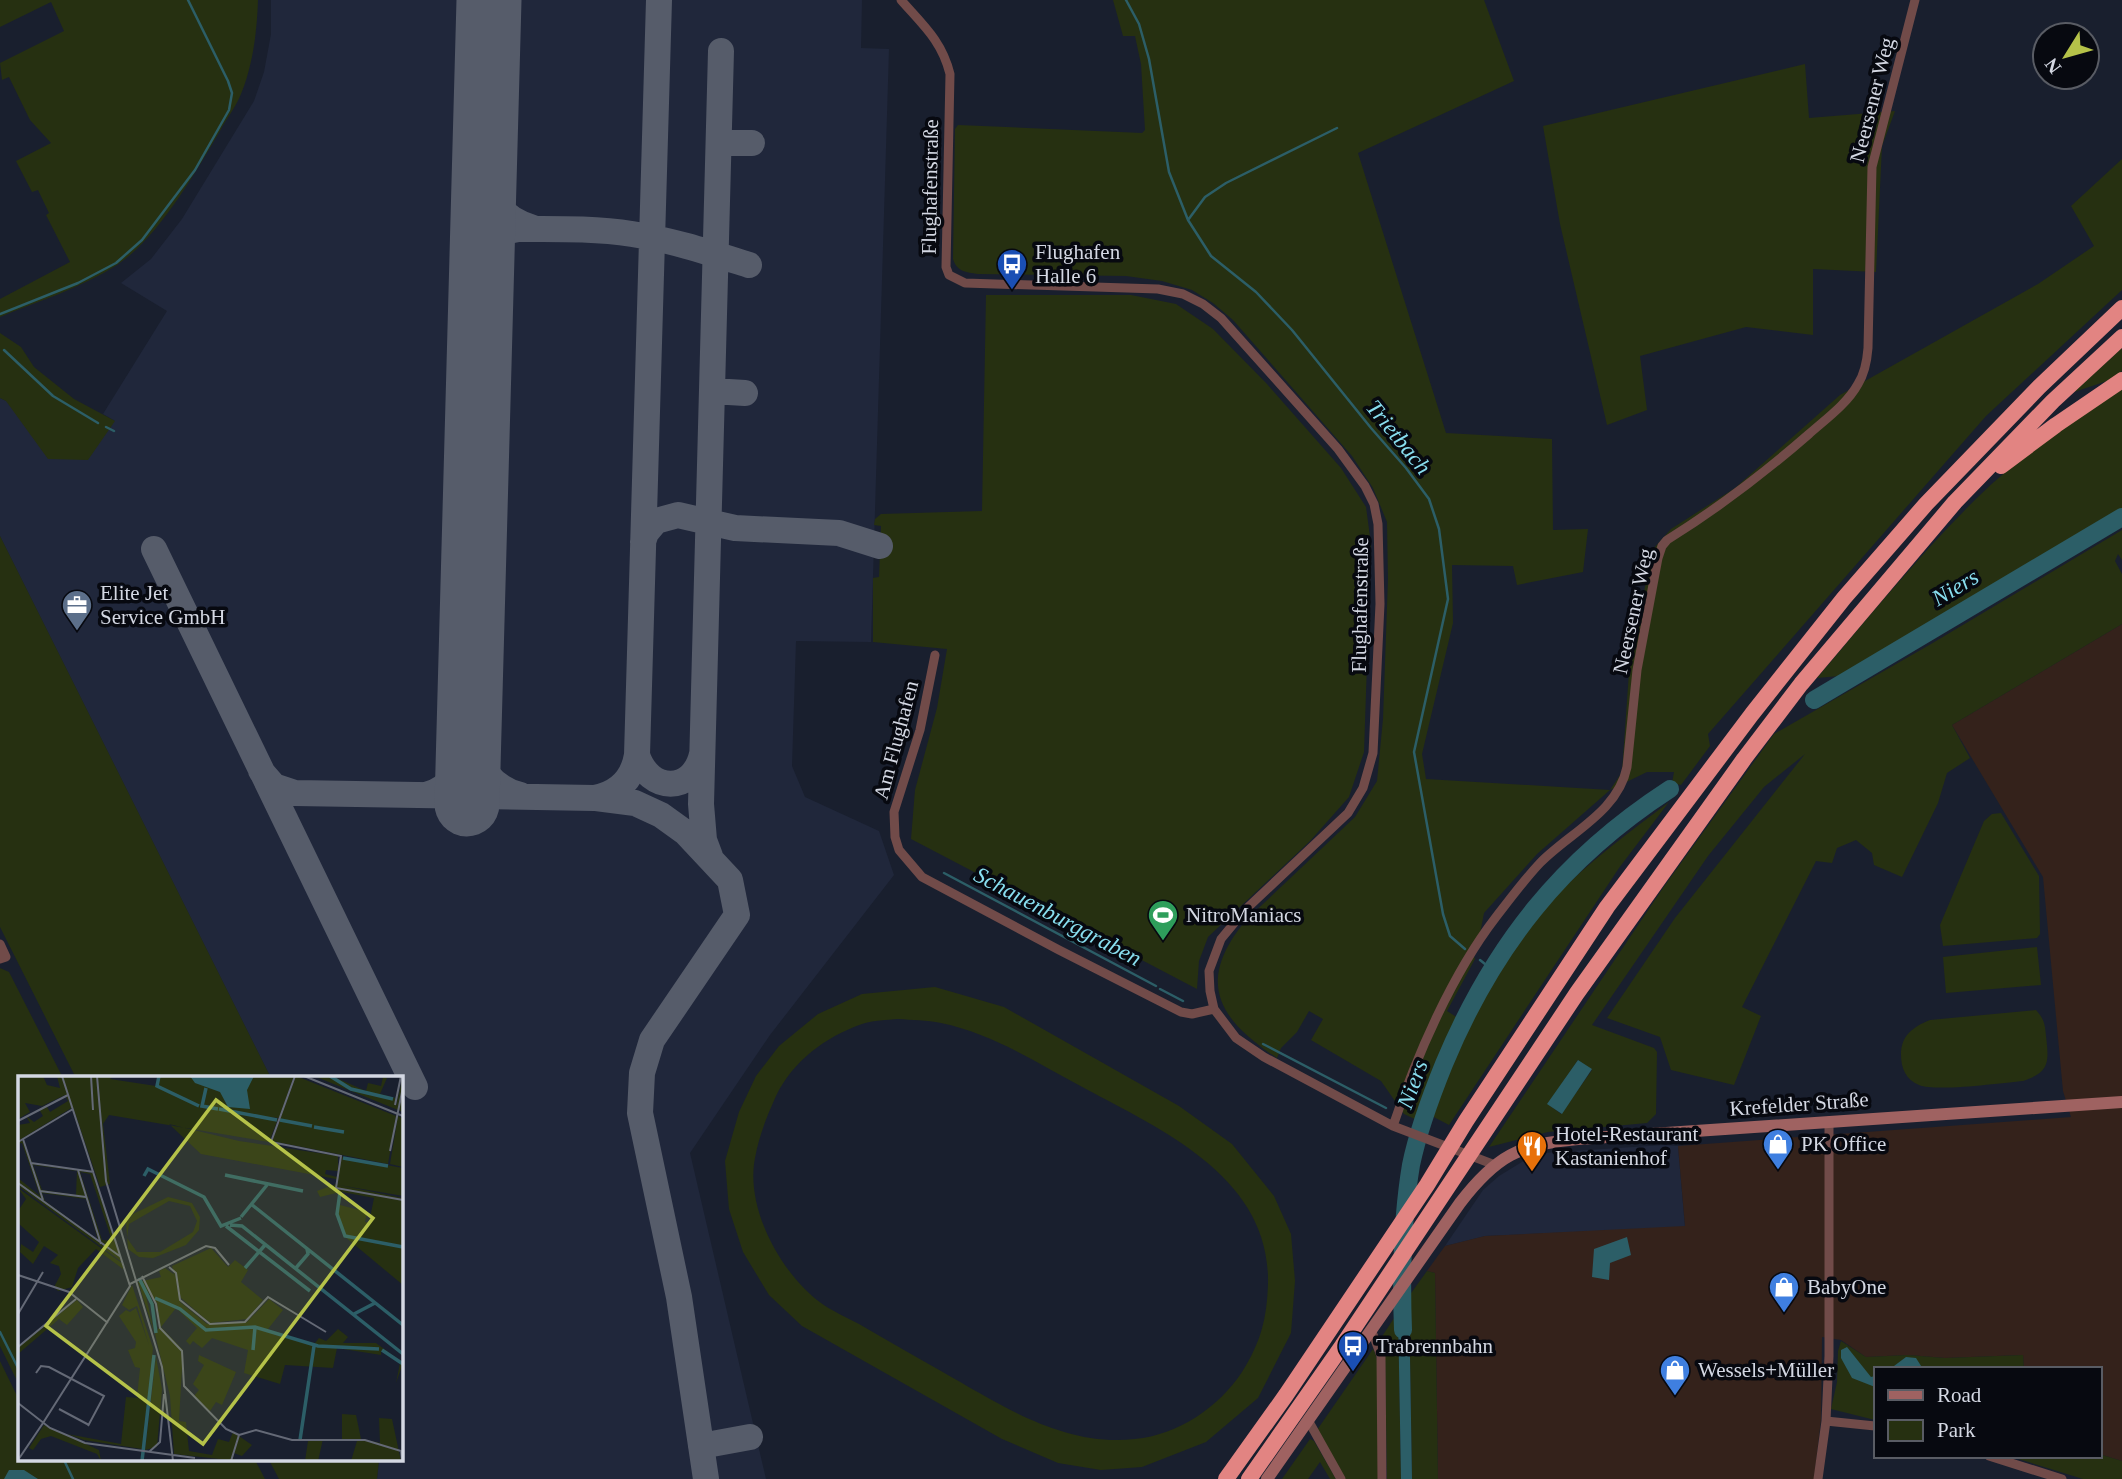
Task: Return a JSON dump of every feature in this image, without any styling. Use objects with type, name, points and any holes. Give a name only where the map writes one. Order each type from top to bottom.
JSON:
[{"type":"highway","points":[[1226,1479],[1286,1395],[1419,1196],[1607,907],[1752,714],[1844,598],[1926,504],[1999,426],[2122,308]]},
{"type":"highway","points":[[1249,1479],[1342,1346],[1577,993],[1744,758],[1801,684],[1955,502],[2053,401],[2122,337]]},
{"type":"highway","points":[[1955,502],[2056,425],[2122,380]]},
{"type":"street","name":"Flughafenstraße","points":[[901,0],[941,46],[950,74],[946,258],[949,275],[965,283],[1158,289],[1183,294],[1203,304],[1221,318],[1338,449],[1365,486],[1374,504],[1380,544],[1373,753],[1363,788],[1348,813],[1245,911],[1221,939],[1209,971],[1209,991],[1214,1009],[1236,1038],[1264,1057],[1393,1126],[1495,1165]]},
{"type":"street","name":"Neersener Weg","points":[[1393,1126],[1454,983],[1494,919],[1540,863],[1607,805],[1622,785],[1628,767],[1641,646],[1657,558],[1662,546],[1667,540],[1726,503],[1756,479],[1835,411],[1860,382],[1865,370],[1868,348],[1872,167],[1915,0]]},
{"type":"street","name":"Am Flughafen","points":[[935,655],[920,730],[894,812],[895,837],[899,850],[922,877],[1181,1012],[1192,1014],[1214,1009]]},
{"type":"street","points":[[0,944],[3,958]]},
{"type":"street","name":"Krefelder Straße","points":[[1267,1479],[1418,1260],[1469,1192],[1495,1165],[1516,1152],[1553,1141],[2122,1102]]},
{"type":"street","points":[[1818,1479],[1826,1421],[1829,1356],[1829,1121]]},
{"type":"street","points":[[1371,1329],[1381,1356],[1382,1479]]},
{"type":"street","points":[[1308,1420],[1341,1479]]},
{"type":"street","points":[[1826,1421],[1874,1426]]},
{"type":"street","points":[[1995,1458],[2062,1479]]},
{"type":"shaded area","points":[[271,0],[862,0],[861,48],[889,49],[871,642],[796,641],[792,766],[805,797],[879,831],[894,875],[770,1035],[690,1153],[766,1479],[377,1479],[379,1462],[402,1462],[402,1076],[270,1076],[0,536],[0,398],[115,421],[103,414],[167,311],[121,283],[151,259],[182,219],[254,101],[264,72],[271,34]]},
{"type":"shaded area","points":[[2122,624],[2122,1461],[2101,1455],[2101,1367],[2024,1367],[2023,1355],[1866,1357],[1841,1340],[1822,1337],[1821,1419],[1814,1479],[1438,1479],[1435,1273],[1427,1271],[1445,1246],[1485,1236],[1685,1226],[1678,1146],[2071,1117],[2063,1091],[2043,877],[1952,725]]},
{"type":"shaded area","points":[[1578,1060],[1592,1069],[1562,1114],[1547,1104]]},
{"type":"shaded area","points":[[1678,1146],[1685,1227],[1485,1236],[1445,1246],[1483,1190],[1499,1176],[1530,1157],[1542,1153]]},
{"type":"shaded area","points":[[1627,1237],[1631,1255],[1610,1263],[1609,1280],[1592,1277],[1594,1249]]},
{"type":"shaded area","points":[[1409,1296],[1412,1479],[1401,1479],[1398,1312]]},
{"type":"shaded area","points":[[1847,1347],[1871,1377],[1874,1376],[1874,1387],[1852,1378],[1841,1358],[1841,1350]]},
{"type":"shaded area","points":[[1906,1357],[1916,1358],[1922,1367],[1893,1367]]},
{"type":"shaded area","points":[[9,1470],[24,1470],[38,1479],[4,1479]]},
{"type":"green space","points":[[0,0],[258,0],[251,60],[239,99],[187,185],[161,222],[147,239],[117,265],[74,287],[0,317],[0,299],[70,262],[46,215],[49,213],[38,190],[32,192],[16,161],[51,143],[30,120],[9,77],[2,80],[0,63],[64,31],[51,2],[0,27]]},
{"type":"green space","points":[[1113,0],[1484,0],[1514,81],[1358,153],[1446,433],[1552,439],[1553,530],[1588,529],[1583,572],[1517,585],[1513,566],[1452,565],[1453,623],[1422,754],[1426,779],[1610,790],[1537,854],[1484,913],[1479,939],[1471,949],[1475,959],[1447,1011],[1458,1018],[1421,1122],[1404,1114],[1381,1081],[1311,1040],[1323,1019],[1309,1011],[1297,1032],[1281,1048],[1277,1058],[1240,1029],[1228,1014],[1220,998],[1218,981],[1221,962],[1230,942],[1246,920],[1355,817],[1377,781],[1383,719],[1388,579],[1387,522],[1373,488],[1352,456],[1233,320],[1192,290],[1162,281],[1126,276],[978,274],[960,269],[953,259],[955,129],[958,125],[1142,133],[1145,130],[1141,64],[1135,36],[1123,36]]},
{"type":"green space","points":[[1805,64],[1809,118],[1895,111],[1882,146],[1876,272],[1813,269],[1813,335],[1746,327],[1640,356],[1647,410],[1607,425],[1560,224],[1543,126]]},
{"type":"green space","points":[[2122,159],[2122,290],[1986,416],[1708,734],[1710,746],[1681,785],[1672,783],[1674,772],[1647,772],[1610,790],[1622,772],[1630,658],[1653,549],[1671,529],[1735,488],[1840,395],[2038,284],[2094,246],[2071,206]]},
{"type":"green space","points":[[986,295],[1131,295],[1176,304],[1213,329],[1267,384],[1341,468],[1366,507],[1371,544],[1364,752],[1349,797],[1310,841],[1208,937],[1199,961],[1197,989],[911,839],[915,790],[937,708],[947,649],[873,642],[873,578],[879,577],[881,526],[874,525],[875,519],[881,514],[982,511]]},
{"type":"green space","points":[[0,333],[21,347],[34,367],[74,399],[115,421],[88,460],[48,459],[6,401],[0,398]]},
{"type":"green space","points":[[2122,348],[2122,371],[2107,381],[2074,392]]},
{"type":"green space","points":[[2122,388],[2122,511],[1909,639],[1839,676],[1817,678],[1915,563],[1977,498],[2029,454]]},
{"type":"green space","points":[[2122,530],[2122,560],[2118,554],[2115,561],[2122,574],[2122,624],[1952,725],[1970,758],[1947,773],[1938,803],[1902,877],[1874,865],[1872,853],[1856,840],[1837,848],[1832,863],[1816,861],[1742,1007],[1761,1016],[1734,1085],[1671,1070],[1660,1037],[1607,1018],[1675,918],[1805,754],[1764,787],[1708,856],[1592,1025],[1654,1048],[1657,1052],[1656,1114],[1647,1123],[1548,1132],[1489,1147],[1663,888],[1774,734]],"holes":[[[1578,1060],[1592,1070],[1561,1114],[1548,1104]]]},
{"type":"green space","points":[[0,536],[270,1076],[75,1076],[0,927]]},
{"type":"green space","points":[[1669,802],[1619,868],[1449,1125],[1430,1115],[1465,1028],[1496,972],[1514,946],[1567,885]]},
{"type":"green space","points":[[2001,813],[2039,876],[2040,934],[2037,938],[1943,946],[1940,925],[1984,821],[1992,814]]},
{"type":"green space","points":[[2037,947],[2041,985],[1946,993],[1943,957]]},
{"type":"green space","points":[[0,968],[9,972],[62,1076],[18,1076],[18,1383],[0,1346]]},
{"type":"green space","points":[[935,987],[1004,1007],[1179,1106],[1232,1144],[1274,1196],[1291,1234],[1295,1281],[1291,1333],[1258,1398],[1206,1442],[1142,1467],[1101,1470],[1058,1463],[1002,1439],[802,1326],[769,1295],[743,1252],[729,1209],[725,1161],[739,1112],[756,1076],[779,1046],[818,1014],[862,994]],"holes":[[[898,1019],[936,1022],[961,1028],[1016,1051],[1148,1122],[1207,1162],[1232,1187],[1251,1214],[1264,1246],[1268,1283],[1266,1307],[1262,1329],[1249,1361],[1233,1385],[1209,1408],[1167,1432],[1135,1439],[1108,1440],[1058,1430],[1010,1410],[830,1309],[792,1275],[769,1238],[755,1198],[755,1158],[773,1104],[791,1072],[823,1043],[848,1029],[866,1023]]]},
{"type":"green space","points":[[2036,1010],[2045,1025],[2047,1059],[2043,1070],[2032,1078],[1939,1088],[1919,1085],[1911,1080],[1903,1069],[1903,1042],[1913,1029],[1930,1020]]},
{"type":"green space","points":[[1427,1271],[1435,1273],[1438,1479],[1412,1479],[1409,1296]]},
{"type":"green space","points":[[1398,1312],[1401,1479],[1387,1479],[1385,1356],[1381,1338]]},
{"type":"green space","points":[[1841,1341],[1866,1357],[2023,1355],[2024,1367],[1874,1367],[1874,1420],[1831,1409],[1837,1382]]},
{"type":"green space","points":[[1373,1349],[1377,1359],[1380,1391],[1380,1479],[1345,1479],[1317,1430]]},
{"type":"green space","points":[[0,1361],[18,1398],[18,1462],[256,1462],[265,1479],[0,1479]]},
{"type":"green space","points":[[1310,1439],[1314,1441],[1336,1479],[1330,1479],[1320,1462],[1308,1479],[1282,1479]]},
{"type":"green space","points":[[2101,1455],[2122,1461],[2122,1479],[2083,1479],[2015,1458],[2101,1458]]},
{"type":"green space","points":[[270,1462],[379,1462],[377,1479],[279,1479]]},
{"type":"waterway","points":[[0,314],[78,283],[116,263],[142,240],[195,170],[229,110],[232,93],[188,0]]},
{"type":"waterway","name":"Trietbach","points":[[1126,0],[1139,24],[1149,59],[1169,172],[1188,220],[1211,256],[1256,292],[1292,330],[1429,499],[1439,529],[1448,599],[1414,752],[1443,914],[1450,936],[1465,949]]},
{"type":"waterway","points":[[1188,220],[1205,197],[1226,183],[1337,128]]},
{"type":"waterway","name":"Schauenburggraben","points":[[4,350],[53,396],[98,423]]},
{"type":"waterway","name":"Schauenburggraben","points":[[106,427],[114,431]]},
{"type":"waterway","name":"Niers","points":[[1814,700],[2122,517]]},
{"type":"waterway","name":"Niers","points":[[1403,1330],[1403,1247],[1411,1165],[1430,1101],[1463,1021],[1485,981],[1535,908],[1596,845],[1670,789]]},
{"type":"waterway","name":"Schauenburggraben","points":[[944,873],[1156,986]]},
{"type":"waterway","name":"Trietbach","points":[[1480,960],[1490,968]]},
{"type":"waterway","name":"Schauenburggraben","points":[[1160,989],[1183,1001]]},
{"type":"waterway","name":"Schauenburggraben","points":[[1263,1044],[1386,1108]]},
{"type":"waterway","points":[[0,1332],[18,1368]]},
{"type":"waterway","points":[[65,1462],[73,1479]]},
{"type":"taxiway","points":[[261,771],[274,786],[295,793],[594,798],[617,789],[632,771],[637,755],[659,0]]},
{"type":"taxiway","points":[[710,856],[704,840],[701,804],[721,51]]},
{"type":"taxiway","points":[[719,143],[752,143]]},
{"type":"taxiway","points":[[485,163],[497,204],[511,218],[533,228]]},
{"type":"taxiway","points":[[482,263],[490,245],[504,233],[518,229],[561,229],[618,232],[647,237],[749,265]]},
{"type":"taxiway","points":[[712,391],[745,393]]},
{"type":"taxiway","points":[[643,542],[646,533],[656,521],[678,515],[735,528],[839,533],[880,546]]},
{"type":"taxiway","points":[[154,549],[415,1087]]},
{"type":"taxiway","points":[[468,739],[487,774],[501,787],[520,795]]},
{"type":"taxiway","points":[[426,795],[436,792],[450,781],[459,766],[468,739]]},
{"type":"taxiway","points":[[637,755],[643,768],[651,776],[660,782],[671,784],[690,776],[702,754]]},
{"type":"taxiway","points":[[596,798],[635,803],[661,815],[686,833],[730,880],[737,915],[652,1040],[642,1073],[640,1113],[679,1297],[706,1479]]},
{"type":"taxiway","points":[[701,1446],[750,1437]]},
{"type":"runway","points":[[467,804],[489,0]]},
{"type":"place","name":"Flughafen Halle 6","points":[[1012,291]]},
{"type":"place","name":"Elite Jet Service GmbH","points":[[77,632]]},
{"type":"place","name":"NitroManiacs","points":[[1163,942]]},
{"type":"place","name":"PK Office","points":[[1778,1171]]},
{"type":"place","name":"Hotel-Restaurant Kastanienhof","points":[[1532,1173]]},
{"type":"place","name":"BabyOne","points":[[1784,1314]]},
{"type":"place","name":"Trabrennbahn","points":[[1353,1373]]},
{"type":"place","name":"Wessels+Müller","points":[[1675,1397]]}]
